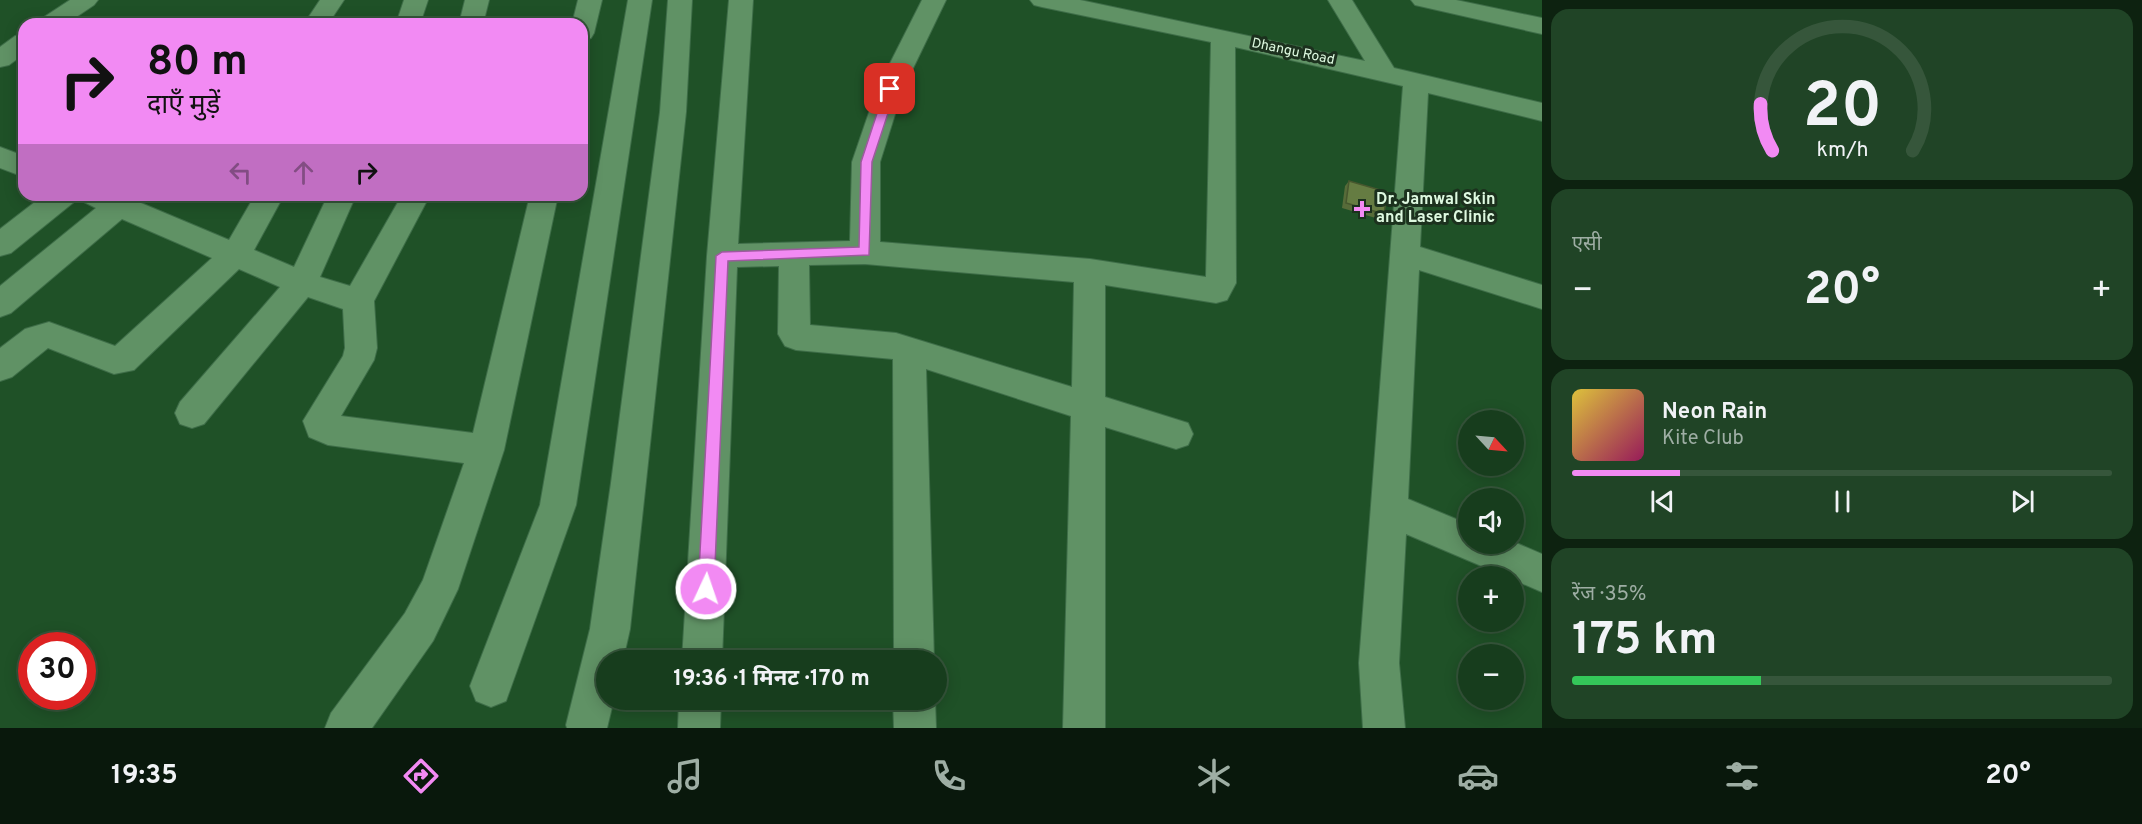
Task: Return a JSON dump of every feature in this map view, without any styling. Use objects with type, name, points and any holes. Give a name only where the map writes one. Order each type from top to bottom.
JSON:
[{"type":"street","points":[[59,18],[86,0]]},
{"type":"street","points":[[320,18],[332,0]]},
{"type":"street","points":[[410,18],[416,0]]},
{"type":"street","points":[[472,18],[477,0]]},
{"type":"street","points":[[586,18],[590,0]]},
{"type":"street","points":[[491,686],[558,505],[640,0]]},
{"type":"street","points":[[587,724],[610,629],[673,112],[680,0]]},
{"type":"street","points":[[702,650],[722,256],[741,0]]},
{"type":"street","points":[[865,252],[866,162],[890,89],[934,0]]},
{"type":"street","name":"Dhangu Road","points":[[1042,0],[1223,37],[1542,112]]},
{"type":"street","points":[[1340,0],[1400,77],[1404,254],[1379,663],[1384,728]]},
{"type":"street","points":[[1423,0],[1470,5],[1542,26]]},
{"type":"street","points":[[722,256],[865,252],[1090,271],[1210,291],[1220,288],[1223,37]]},
{"type":"street","points":[[0,59],[18,46]]},
{"type":"street","points":[[0,157],[18,164]]},
{"type":"street","points":[[0,245],[56,201]]},
{"type":"street","points":[[0,304],[105,201]]},
{"type":"street","points":[[108,201],[302,283],[358,301]]},
{"type":"street","points":[[0,367],[36,338],[49,335],[114,360],[122,360],[236,254],[267,201]]},
{"type":"street","points":[[192,413],[302,283],[339,201]]},
{"type":"street","points":[[413,201],[358,301],[361,348],[358,360],[320,421],[323,428],[486,450]]},
{"type":"street","points":[[346,728],[430,608],[486,450],[543,201]]},
{"type":"street","points":[[794,254],[794,334],[796,337],[805,340],[896,346],[1176,434]]},
{"type":"street","points":[[1404,254],[1542,297]]},
{"type":"street","points":[[1084,728],[1090,271]]},
{"type":"street","points":[[909,350],[914,650]]},
{"type":"street","points":[[1389,509],[1458,538]]},
{"type":"street","points":[[1496,554],[1542,573]]},
{"type":"street","points":[[699,728],[700,710]]},
{"type":"street","points":[[914,710],[915,728]]},
{"type":"building","points":[[1349,181],[1387,192],[1384,214],[1346,203]]},
{"type":"place","name":"Dr. Jamwal Skin and Laser Clinic","points":[[1362,209]]},
{"type":"route","points":[[706,589],[722,256],[865,252],[866,162],[890,89]]}]
